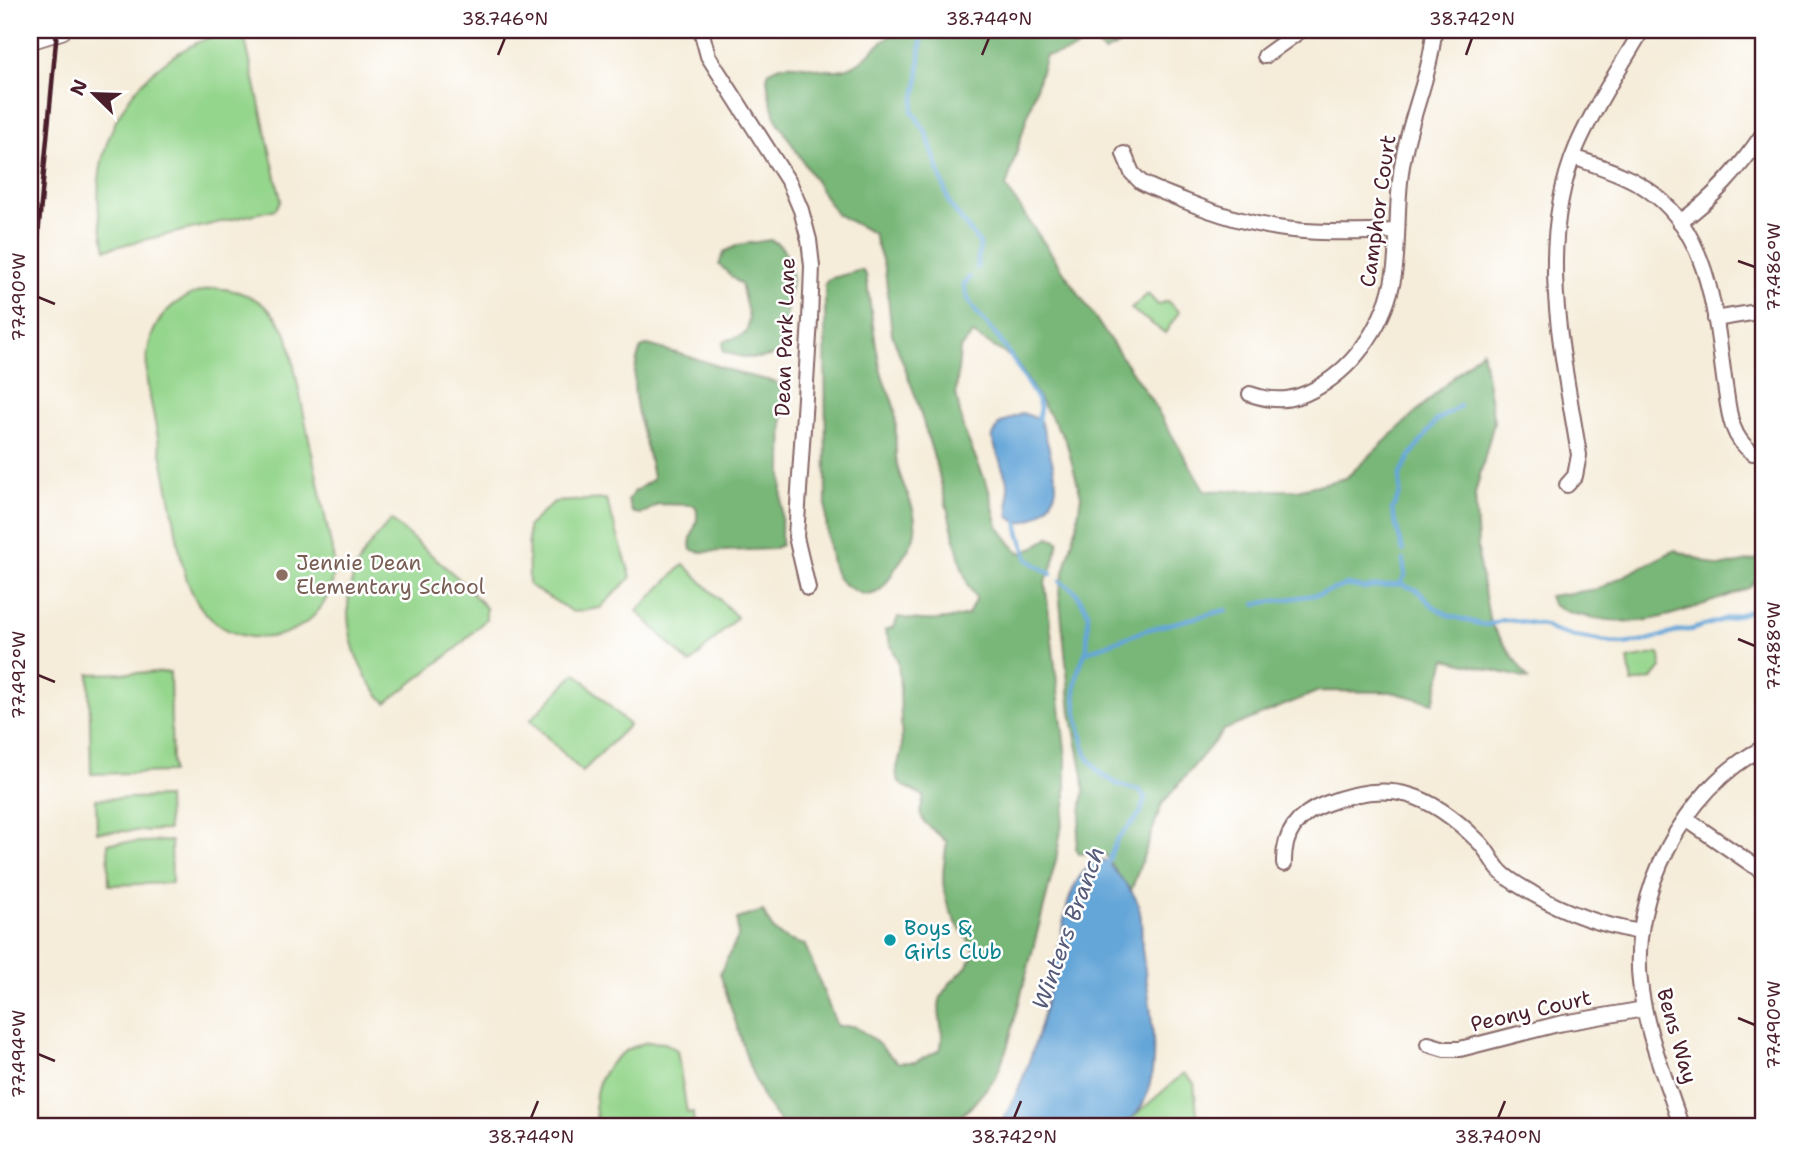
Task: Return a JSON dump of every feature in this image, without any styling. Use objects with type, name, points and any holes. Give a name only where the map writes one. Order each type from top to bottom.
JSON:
[{"type":"main road","points":[[30,40],[62,30]]},
{"type":"street","name":"Dean Park Lane","points":[[701,30],[708,57],[790,184],[809,240],[812,265],[796,537],[801,568],[808,588]]},
{"type":"street","points":[[1265,56],[1301,30]]},
{"type":"street","name":"Camphor Court","points":[[1250,394],[1280,401],[1303,395],[1332,379],[1361,350],[1384,309],[1395,267],[1398,195],[1403,157],[1429,67],[1434,30]]},
{"type":"street","points":[[1567,485],[1575,476],[1579,455],[1556,306],[1554,273],[1558,213],[1573,157],[1590,119],[1642,30]]},
{"type":"street","points":[[1680,222],[1708,201],[1730,179],[1763,134]]},
{"type":"street","points":[[1124,154],[1132,173],[1147,185],[1240,221],[1310,233],[1396,231]]},
{"type":"street","points":[[1573,157],[1605,168],[1644,187],[1666,205],[1680,222],[1699,257],[1715,319],[1730,420],[1741,441],[1754,453]]},
{"type":"street","points":[[1715,319],[1763,311]]},
{"type":"street","name":"Bens Way","points":[[1681,1126],[1644,1009],[1640,980],[1640,932],[1653,881],[1686,819],[1722,779],[1763,748]]},
{"type":"street","points":[[1284,864],[1283,851],[1293,827],[1314,808],[1351,793],[1401,793],[1426,800],[1444,810],[1481,843],[1501,873],[1533,894],[1586,919],[1640,932]]},
{"type":"street","points":[[1686,819],[1763,872]]},
{"type":"street","name":"Peony Court","points":[[1428,1044],[1445,1049],[1460,1049],[1558,1024],[1644,1009]]},
{"type":"green space","points":[[243,30],[281,200],[276,209],[106,249],[98,195],[101,169],[107,143],[130,97],[148,77],[177,54],[214,36]]},
{"type":"green space","points":[[903,30],[1007,33],[1009,30],[1150,30],[1104,52],[1091,40],[1064,53],[1046,55],[1006,187],[1153,403],[1205,491],[1297,490],[1346,478],[1482,350],[1494,422],[1475,494],[1479,564],[1490,623],[1528,679],[1446,659],[1433,703],[1392,692],[1319,691],[1224,730],[1162,804],[1131,891],[1105,854],[1079,854],[1076,848],[1084,791],[1083,775],[1071,712],[1059,591],[1076,528],[1081,496],[1066,441],[1015,360],[973,334],[960,349],[956,393],[963,428],[988,487],[998,526],[1017,551],[1023,553],[1049,537],[1059,541],[1045,582],[1066,757],[1066,800],[1056,860],[1008,1045],[996,1077],[970,1108],[955,1120],[937,1126],[783,1126],[764,1100],[750,1068],[720,973],[738,937],[737,919],[763,911],[778,934],[805,945],[837,1026],[854,1026],[873,1039],[897,1062],[915,1062],[940,1050],[940,1000],[947,986],[968,964],[974,950],[958,926],[944,893],[943,874],[947,842],[924,822],[920,813],[924,796],[902,785],[898,780],[896,772],[902,748],[898,662],[885,630],[894,627],[898,617],[933,620],[968,615],[976,598],[962,568],[938,471],[915,395],[892,334],[885,269],[873,233],[836,214],[775,117],[767,78],[769,71],[787,65],[825,70],[844,69],[859,62],[886,38]]},
{"type":"green space","points":[[770,240],[785,253],[792,274],[783,350],[761,358],[738,356],[723,351],[723,342],[747,332],[749,318],[741,284],[719,265],[724,252],[738,245]]},
{"type":"green space","points":[[862,270],[866,275],[882,375],[895,411],[897,464],[912,505],[915,522],[910,546],[886,583],[877,592],[866,595],[845,585],[835,573],[826,521],[825,284],[829,279]]},
{"type":"green space","points":[[215,288],[250,296],[268,308],[288,337],[333,555],[332,582],[323,605],[307,622],[287,633],[264,637],[240,635],[218,624],[199,605],[188,583],[181,558],[147,382],[149,347],[160,320],[170,309],[182,299]]},
{"type":"green space","points":[[1148,294],[1158,305],[1167,301],[1179,312],[1165,333],[1131,309]]},
{"type":"green space","points":[[648,345],[776,382],[783,393],[781,545],[773,549],[701,552],[691,550],[697,514],[693,505],[658,504],[643,513],[632,512],[628,500],[634,492],[653,479],[638,414],[634,381],[641,348]]},
{"type":"green space","points":[[606,499],[631,577],[600,608],[573,612],[529,585],[528,526],[554,502]]},
{"type":"green space","points":[[391,520],[458,578],[486,608],[486,619],[457,648],[386,703],[362,669],[354,650],[348,609],[356,568],[367,549]]},
{"type":"green space","points":[[1675,550],[1719,567],[1763,558],[1763,574],[1748,588],[1736,593],[1677,613],[1642,621],[1595,618],[1560,609],[1552,604],[1549,596],[1598,589]]},
{"type":"green space","points":[[684,564],[737,617],[690,664],[637,611]]},
{"type":"green space","points":[[1660,653],[1661,668],[1652,679],[1632,683],[1628,659]]},
{"type":"green space","points":[[170,672],[172,772],[91,774],[89,674]]},
{"type":"green space","points":[[576,673],[629,725],[582,772],[530,720]]},
{"type":"green space","points":[[167,797],[168,830],[97,832],[96,799]]},
{"type":"green space","points":[[171,841],[172,883],[109,885],[108,843]]},
{"type":"green space","points":[[648,1042],[665,1043],[677,1050],[687,1113],[693,1112],[694,1126],[599,1126],[596,1098],[604,1073],[622,1054]]},
{"type":"green space","points":[[1184,1073],[1194,1083],[1197,1113],[1209,1126],[1118,1126],[1126,1123]]},
{"type":"water","points":[[1022,413],[1039,419],[1050,453],[1056,488],[1051,501],[1042,512],[1031,520],[1018,523],[1009,517],[1008,484],[992,438],[999,424]]},
{"type":"water","points":[[1104,860],[1131,892],[1140,913],[1153,1041],[1149,1089],[1140,1108],[1126,1123],[1118,1125],[999,1126],[1019,1087],[1034,1046],[1072,892],[1087,868]]},
{"type":"waterway","name":"Winters Branch","points":[[922,30],[918,83],[912,111],[926,132],[950,205],[980,244],[977,268]]},
{"type":"waterway","name":"Winters Branch","points":[[970,277],[964,284],[968,300],[1004,346],[1037,399],[1040,407],[1038,422]]},
{"type":"waterway","points":[[1403,551],[1392,510],[1400,493],[1400,474],[1436,421],[1460,406]]},
{"type":"waterway","name":"Winters Branch","points":[[1018,520],[1018,530],[1027,559],[1051,574]]},
{"type":"waterway","points":[[1400,584],[1405,575],[1403,560]]},
{"type":"waterway","name":"Winters Branch","points":[[1060,581],[1075,591],[1088,612],[1087,648],[1075,687],[1076,710],[1086,755],[1101,774],[1117,784],[1140,791],[1145,798],[1140,814],[1116,841],[1106,868]]},
{"type":"waterway","points":[[1255,604],[1320,594],[1347,585],[1363,588],[1400,584],[1417,590],[1433,606],[1450,616],[1487,625],[1503,620],[1544,625],[1573,636],[1620,644],[1641,642],[1690,630],[1763,607]]},
{"type":"waterway","points":[[1087,652],[1146,630],[1226,610]]},
{"type":"railway","points":[[30,323],[57,30]]},
{"type":"place","name":"Jennie Dean Elementary School","points":[[282,575]]},
{"type":"place","name":"Boys & Girls Club","points":[[890,940]]}]
